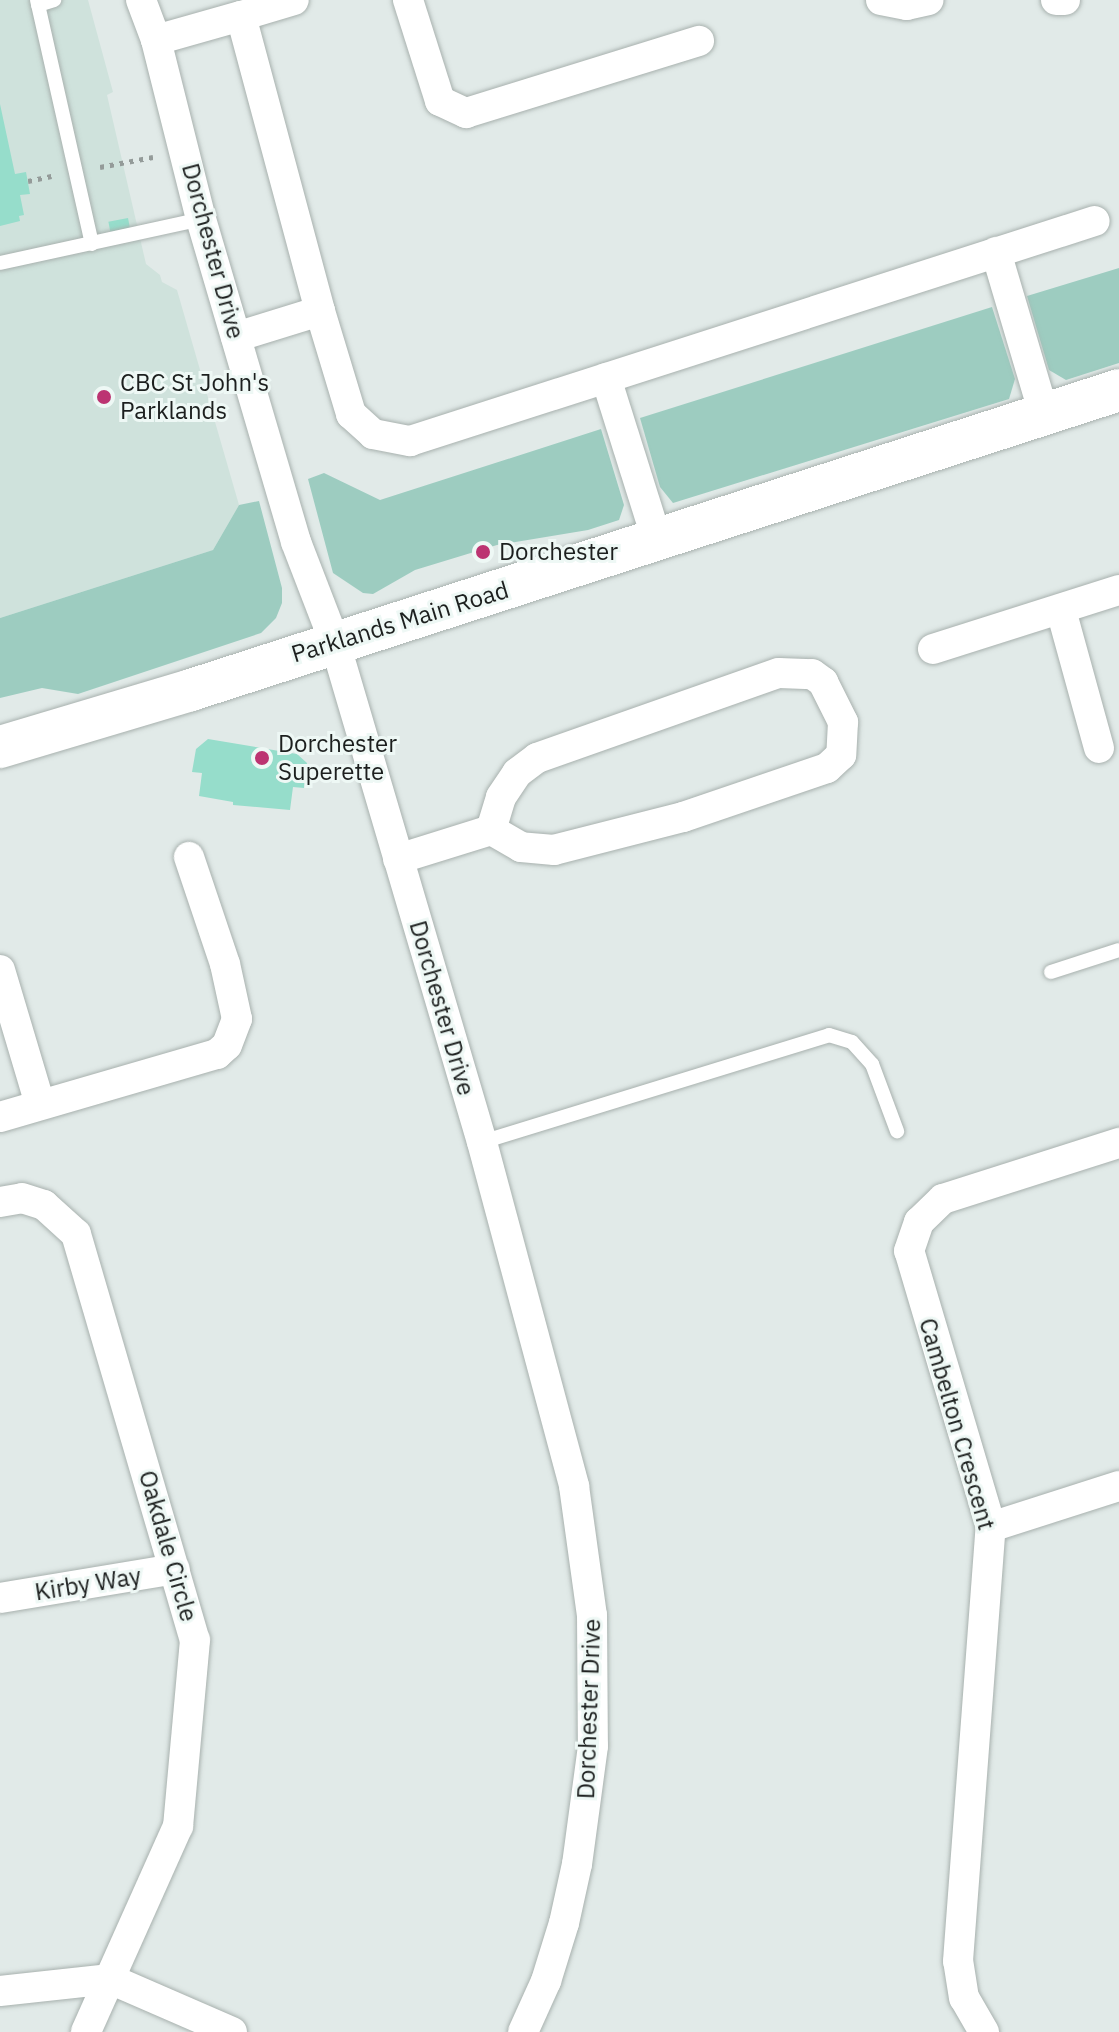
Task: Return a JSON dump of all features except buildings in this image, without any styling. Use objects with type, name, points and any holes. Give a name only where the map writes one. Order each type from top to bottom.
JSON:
[{"type":"street","name":"Dorchester Drive","points":[[141,0],[156,40],[201,219],[296,542],[335,643],[482,1142],[574,1486],[593,1628],[593,1746],[580,1849],[546,1981],[523,2032]]},
{"type":"street","points":[[156,40],[294,0]]},
{"type":"street","points":[[408,0],[440,101],[466,113],[699,41]]},
{"type":"street","points":[[881,0],[907,5],[928,0]]},
{"type":"street","points":[[1056,0],[1065,0]]},
{"type":"street","points":[[241,16],[320,311],[351,414],[373,434],[384,439],[410,441],[1095,221]]},
{"type":"street","points":[[996,252],[1044,414]]},
{"type":"street","points":[[236,337],[320,311]]},
{"type":"street","points":[[606,378],[657,540]]},
{"type":"street","name":"Parklands Main Road","points":[[0,747],[335,643],[1119,390]]},
{"type":"street","points":[[933,649],[1119,590]]},
{"type":"street","points":[[1061,610],[1099,748]]},
{"type":"street","points":[[398,859],[491,830],[521,847],[554,850],[683,817],[827,768],[841,755],[843,722],[823,682],[812,674],[779,673],[643,724],[537,758],[517,773],[501,797],[491,830]]},
{"type":"street","points":[[0,1117],[217,1054],[227,1045],[237,1019],[225,964],[189,857]]},
{"type":"street","points":[[0,970],[40,1104]]},
{"type":"street","name":"Cambelton Crescent","points":[[984,2032],[964,1998],[958,1961],[991,1527],[910,1261],[911,1241],[926,1213],[943,1199],[1119,1143]]},
{"type":"street","name":"Oakdale Circle","points":[[0,1202],[22,1198],[44,1205],[76,1234],[195,1640],[178,1826],[86,2032]]},
{"type":"street","points":[[991,1527],[1119,1486]]},
{"type":"street","name":"Kirby Way","points":[[0,1598],[175,1569]]},
{"type":"street","points":[[0,1991],[110,1979],[232,2032]]},
{"type":"lane","points":[[54,0],[37,2],[92,244]]},
{"type":"lane","points":[[0,263],[201,219]]},
{"type":"lane","points":[[1051,972],[1119,950]]},
{"type":"lane","points":[[482,1142],[829,1035],[852,1042],[872,1064],[897,1131]]},
{"type":"shaded area","name":"CBC St John's Parklands","points":[[0,0],[88,0],[113,92],[107,95],[146,264],[160,275],[162,282],[177,290],[239,505],[213,550],[0,618]]},
{"type":"green space","points":[[1119,268],[1119,363],[1066,380],[1049,370],[1027,296]]},
{"type":"green space","points":[[992,307],[1015,379],[1009,399],[673,503],[660,487],[640,418]]},
{"type":"green space","points":[[601,429],[624,505],[619,520],[588,530],[497,545],[415,570],[373,594],[363,593],[333,573],[308,479],[324,473],[380,500]]},
{"type":"green space","points":[[259,501],[282,588],[282,603],[276,618],[261,633],[78,694],[42,688],[0,698],[0,618],[213,550],[239,505]]},
{"type":"place","name":"CBC St John's Parklands","points":[[104,397]]},
{"type":"place","name":"Dorchester","points":[[483,552]]},
{"type":"place","name":"Dorchester Superette","points":[[262,758]]}]
